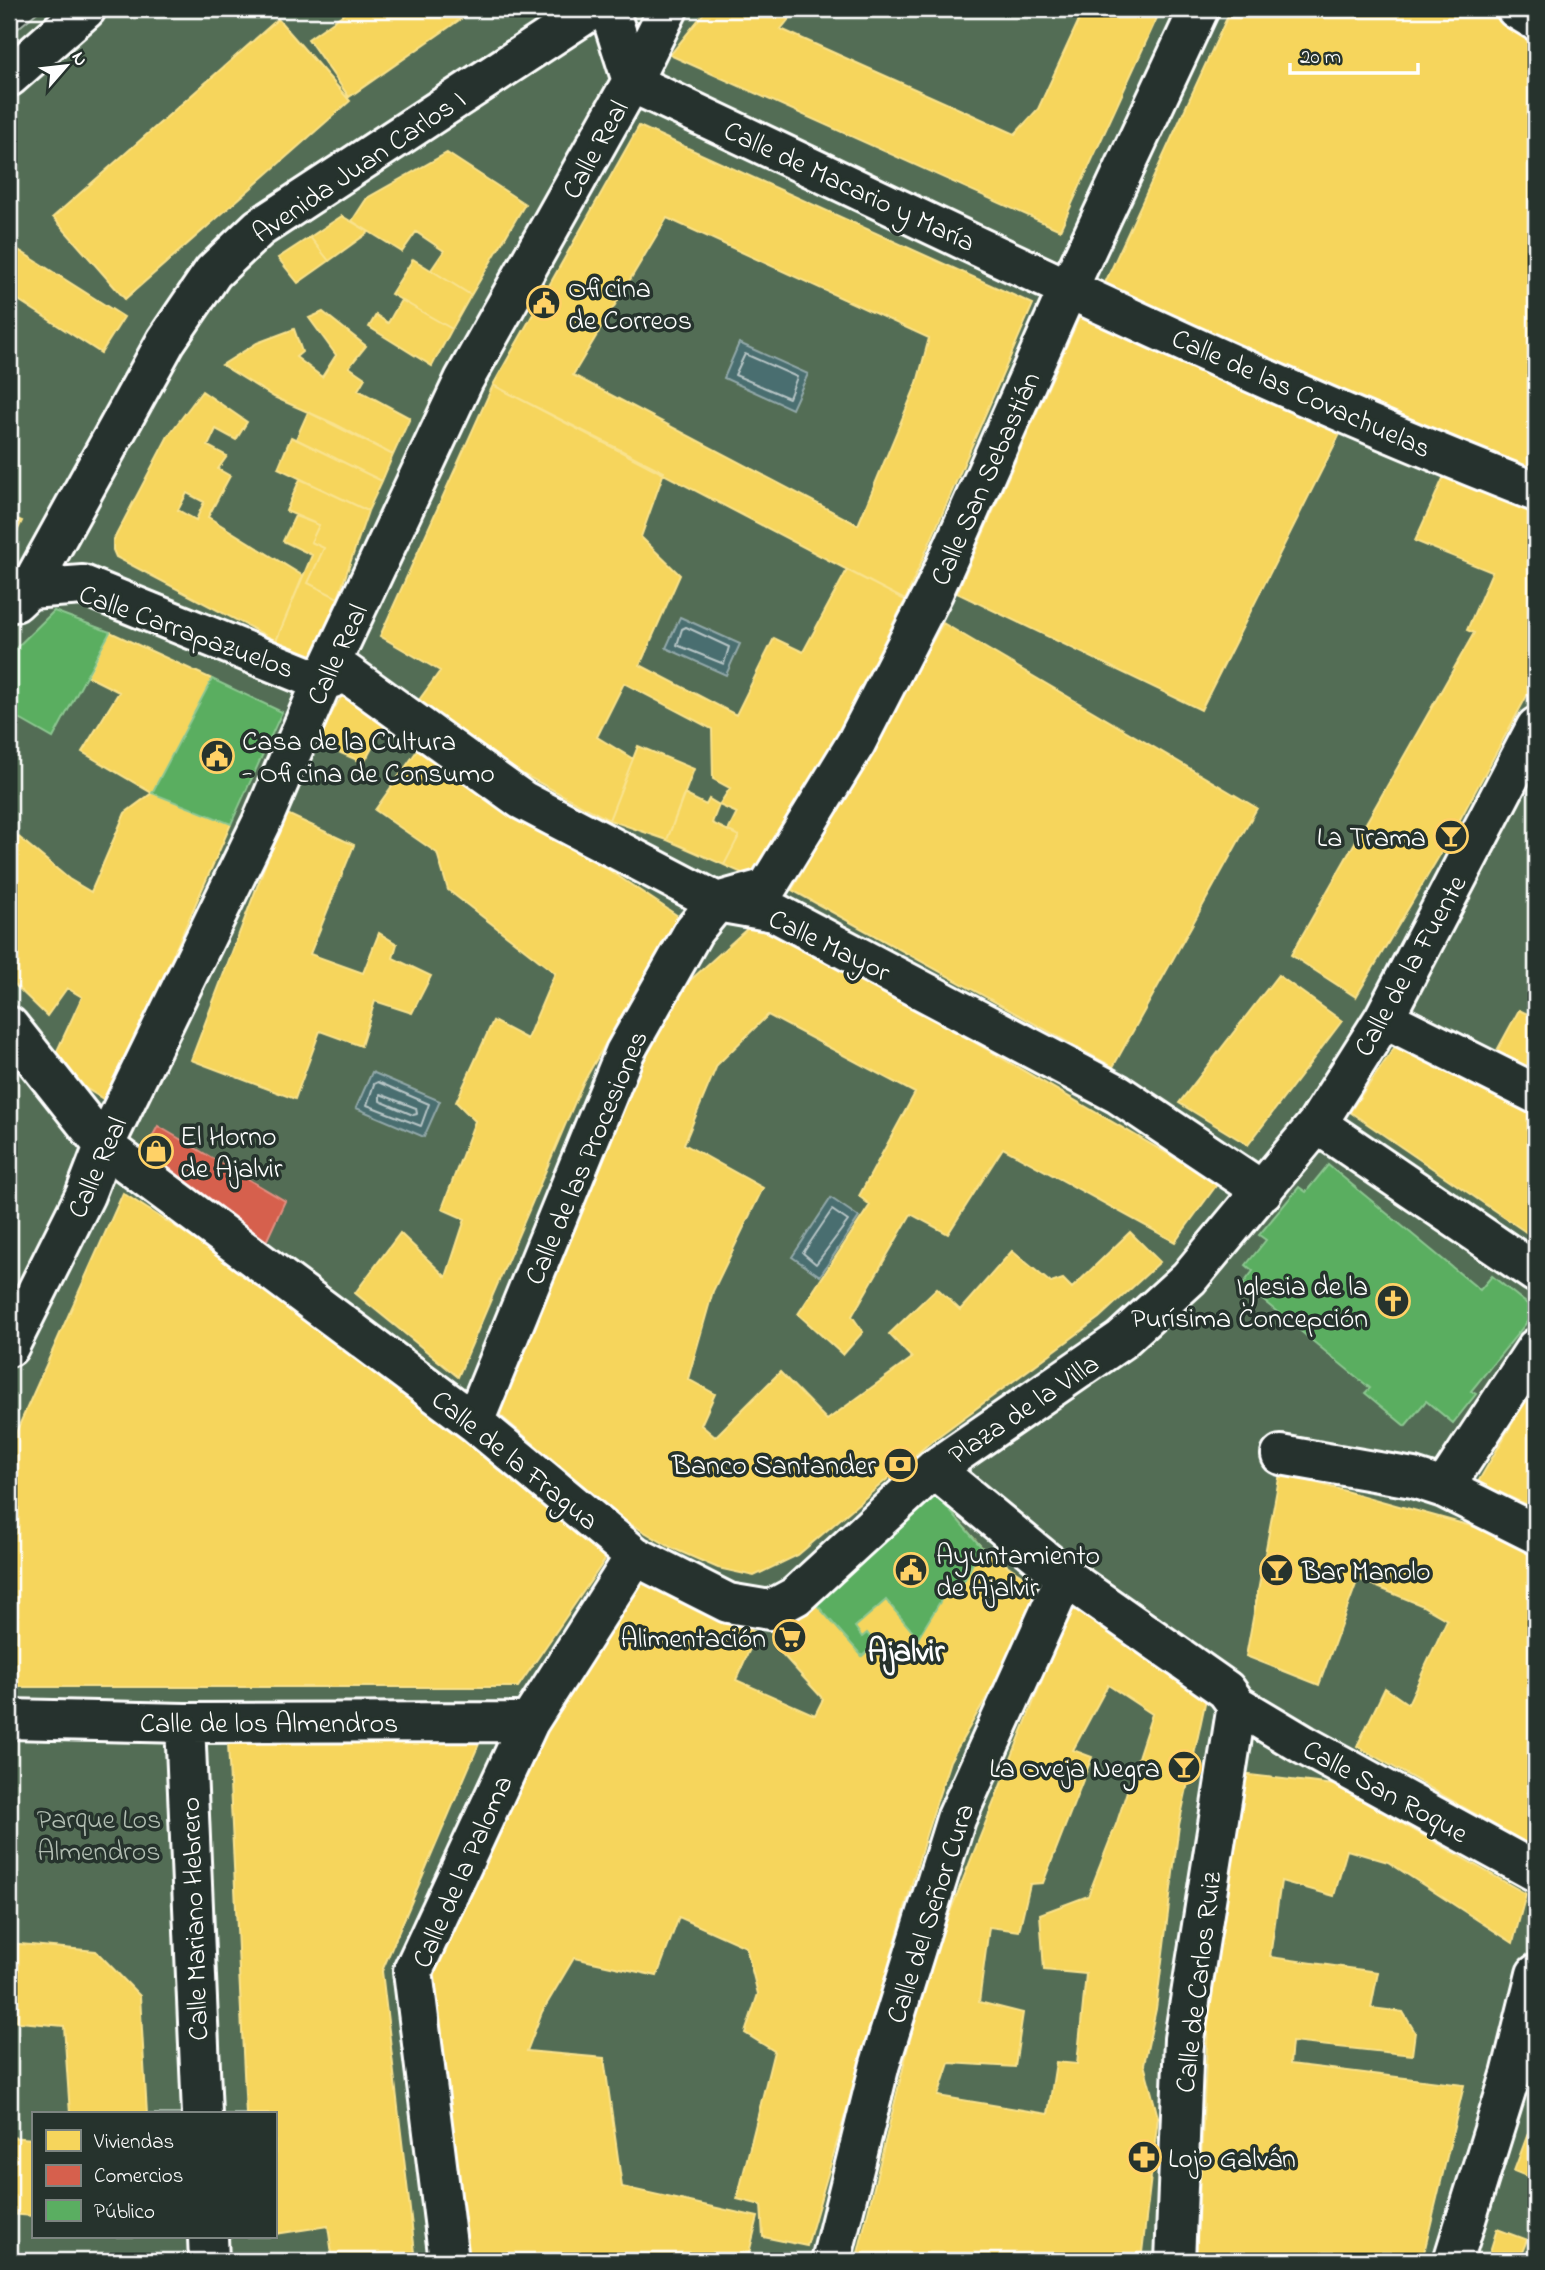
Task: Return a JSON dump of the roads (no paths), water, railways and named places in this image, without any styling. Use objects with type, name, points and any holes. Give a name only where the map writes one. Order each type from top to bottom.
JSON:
[{"type":"street","points":[[9,77],[86,9]]},
{"type":"street","name":"Avenida Juan Carlos I","points":[[15,594],[166,341],[213,272],[259,228],[593,9]]},
{"type":"street","points":[[609,9],[632,81]]},
{"type":"street","name":"Calle Real","points":[[9,1348],[85,1195],[104,1146],[261,824],[323,682],[464,380],[632,81],[667,9]]},
{"type":"street","name":"Calle San Sebastián","points":[[717,902],[767,888],[856,743],[933,593],[1069,287],[1199,9]]},
{"type":"street","points":[[1516,9],[1536,21]]},
{"type":"street","name":"Calle de Macario y María","points":[[632,81],[1069,287]]},
{"type":"street","name":"Calle de las Covachuelas","points":[[1069,287],[1444,456],[1536,492]]},
{"type":"street","name":"Calle Carrapazuelos","points":[[15,594],[83,585],[323,682]]},
{"type":"street","name":"Calle Mayor","points":[[323,682],[346,673],[522,800],[717,902],[774,912],[1118,1094],[1263,1191]]},
{"type":"street","name":"Calle de la Fuente","points":[[1263,1191],[1317,1124],[1384,1018],[1536,727]]},
{"type":"street","name":"Calle de las Procesiones","points":[[474,1422],[625,1052],[694,930],[717,902]]},
{"type":"street","points":[[1384,1018],[1536,1094]]},
{"type":"street","name":"Calle de la Fragua","points":[[9,1026],[104,1146],[474,1422],[635,1556],[728,1603],[770,1610],[796,1596],[934,1469]]},
{"type":"street","points":[[1317,1124],[1536,1273]]},
{"type":"street","name":"Plaza de la Villa","points":[[1237,1705],[1226,1690],[1065,1577],[934,1469],[1121,1340],[1189,1278],[1263,1191]]},
{"type":"street","points":[[1444,1488],[1536,1348]]},
{"type":"street","points":[[1281,1455],[1413,1478],[1444,1488],[1536,1534]]},
{"type":"street","name":"Calle de la Paloma","points":[[449,2261],[413,1971],[529,1722],[635,1556]]},
{"type":"street","name":"Calle del Señor Cura","points":[[831,2261],[880,2064],[956,1819],[1065,1577]]},
{"type":"street","name":"Calle San Roque","points":[[1237,1705],[1304,1745],[1536,1872]]},
{"type":"street","name":"Calle de Carlos Ruiz","points":[[1175,2261],[1184,2039],[1237,1705]]},
{"type":"street","name":"Calle de los Almendros","points":[[9,1719],[185,1723],[529,1722]]},
{"type":"street","name":"Calle Mariano Hebrero","points":[[185,1723],[202,2112]]},
{"type":"street","points":[[1453,2261],[1524,2080],[1536,1973]]},
{"type":"street","points":[[208,2238],[209,2261]]},
{"type":"water","points":[[739,343],[808,374],[792,409],[724,378]]},
{"type":"water","points":[[680,617],[740,644],[726,675],[666,648]]},
{"type":"water","points":[[372,1072],[440,1101],[424,1137],[356,1108]]},
{"type":"water","points":[[831,1198],[859,1217],[820,1276],[792,1257]]},
{"type":"place","name":"Oficina de Correos","points":[[544,303]]},
{"type":"place","name":"Casa de la Cultura - Oficina de Consumo","points":[[217,756]]},
{"type":"place","name":"La Trama","points":[[1451,836]]},
{"type":"place","name":"El Horno de Ajalvir","points":[[156,1151]]},
{"type":"place","name":"Iglesia de la Purísima Concepción","points":[[1393,1301]]},
{"type":"place","name":"Banco Santander","points":[[900,1464]]},
{"type":"place","name":"Ayuntamiento de Ajalvir","points":[[911,1570]]},
{"type":"place","name":"Bar Manolo","points":[[1277,1570]]},
{"type":"place","name":"Alimentación","points":[[790,1637]]},
{"type":"place","name":"La Oveja Negra","points":[[1184,1767]]},
{"type":"place","name":"Lojo Galván","points":[[1144,2157]]},
{"type":"district","name":"Ajalvir","points":[[906,1650]]},
{"type":"park label","name":"Parque Los Almendros","points":[[99,1834]]}]
